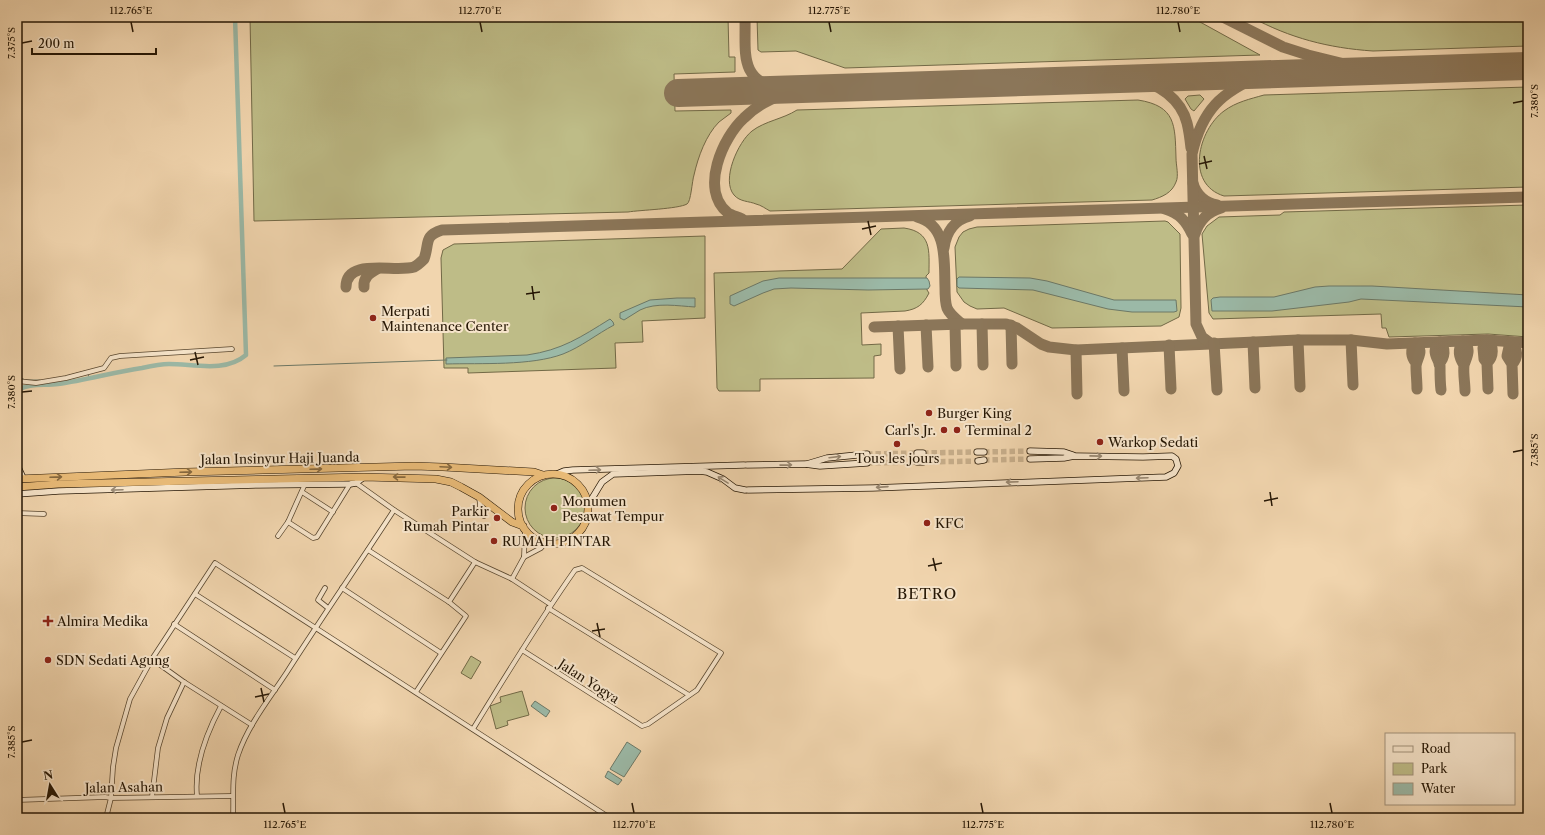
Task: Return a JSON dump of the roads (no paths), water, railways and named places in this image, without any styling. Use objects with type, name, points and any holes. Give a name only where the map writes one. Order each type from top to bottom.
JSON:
[{"type":"highway","name":"Jalan Insinyur Haji Juanda","points":[[20,478],[340,468],[443,467],[534,472],[543,475]]},
{"type":"highway","points":[[340,468],[341,478]]},
{"type":"highway","points":[[140,474],[140,484]]},
{"type":"highway","points":[[557,474],[565,476],[578,484],[587,497],[587,520],[580,532],[562,543],[545,543],[531,536],[524,528],[518,512],[520,496],[529,483],[543,475],[557,474]]},
{"type":"highway","name":"Jalan Insinyur Haji Juanda","points":[[17,487],[58,488],[364,477],[424,478],[443,480],[461,487],[479,497],[512,522],[524,528]]},
{"type":"street","points":[[17,381],[45,382],[87,373],[105,367],[113,357],[232,349]]},
{"type":"street","points":[[1030,450],[1064,452],[1074,456]]},
{"type":"street","points":[[917,453],[923,453]]},
{"type":"street","points":[[805,464],[827,458],[867,454]]},
{"type":"street","points":[[588,505],[602,482],[613,474],[700,471],[707,472],[723,479],[735,488],[747,490],[873,488],[1166,477],[1178,468],[1176,459],[1172,456],[1074,456],[1064,458],[1030,459]]},
{"type":"street","points":[[917,462],[923,462]]},
{"type":"street","points":[[557,474],[573,470],[805,464],[820,466],[867,463]]},
{"type":"street","points":[[17,465],[20,478]]},
{"type":"street","name":"Jalan Insinyur Haji Juanda","points":[[17,494],[58,488],[353,484],[364,477]]},
{"type":"street","points":[[278,536],[288,522],[305,484]]},
{"type":"street","points":[[288,522],[313,538],[316,538],[353,484],[475,562],[512,579],[549,606],[689,695],[697,690],[720,654],[720,651],[582,568],[575,570],[549,606],[473,729]]},
{"type":"street","points":[[302,492],[333,512]]},
{"type":"street","points":[[479,497],[480,514],[484,516]]},
{"type":"street","points":[[233,818],[232,796],[234,768],[238,755],[252,725],[295,658],[313,626],[342,588],[394,510]]},
{"type":"street","points":[[17,513],[44,514]]},
{"type":"street","points":[[512,579],[524,557],[524,528]]},
{"type":"street","points":[[524,557],[541,548],[545,543]]},
{"type":"street","points":[[368,550],[449,602],[466,616],[416,692]]},
{"type":"street","points":[[449,602],[475,562]]},
{"type":"street","points":[[106,818],[111,798],[116,748],[130,699],[152,659],[174,624],[214,564],[217,563],[610,818]]},
{"type":"street","points":[[325,588],[318,600],[328,608]]},
{"type":"street","points":[[342,588],[441,653]]},
{"type":"street","points":[[195,594],[295,658]]},
{"type":"street","points":[[174,624],[275,690]]},
{"type":"street","name":"Jalan Yogya","points":[[522,650],[639,725],[645,726],[689,695]]},
{"type":"street","points":[[152,659],[184,682],[252,725]]},
{"type":"street","points":[[152,797],[158,748],[167,718],[184,682]]},
{"type":"street","points":[[197,796],[196,786],[199,762],[214,718],[221,706]]},
{"type":"street","name":"Jalan Asahan","points":[[17,800],[105,797],[232,796]]},
{"type":"water","points":[[959,277],[1030,278],[1047,281],[1114,300],[1176,300],[1177,311],[1132,312],[1108,309],[1033,290],[959,288],[957,286],[957,279]]},
{"type":"water","points":[[779,278],[927,278],[930,286],[928,289],[774,289],[734,306],[730,304],[730,296],[763,281]]},
{"type":"water","points":[[1372,286],[1528,295],[1528,307],[1361,299],[1349,302],[1272,311],[1212,311],[1211,300],[1213,298],[1274,297],[1315,287]]},
{"type":"water","points":[[695,298],[695,307],[667,305],[653,306],[640,310],[624,320],[620,318],[620,313],[650,300]]},
{"type":"water","points":[[610,319],[614,325],[576,348],[550,358],[506,363],[446,364],[446,358],[527,355],[551,350],[571,342]]},
{"type":"water","points":[[535,701],[550,711],[546,717],[531,706]]},
{"type":"water","points":[[627,742],[641,751],[624,777],[610,769]]},
{"type":"water","points":[[608,771],[622,780],[618,785],[605,777]]},
{"type":"waterway","points":[[17,388],[20,389],[34,385],[53,385],[162,364],[219,366],[238,361],[246,355],[235,17]]},
{"type":"waterway","points":[[274,366],[447,360]]},
{"type":"waterway","points":[[63,377],[85,371]]},
{"type":"waterway","points":[[88,374],[89,378]]},
{"type":"waterway","points":[[17,377],[26,380],[40,380]]},
{"type":"waterway","points":[[17,423],[20,389]]},
{"type":"tunnel","points":[[984,452],[1030,451]]},
{"type":"tunnel","points":[[923,453],[977,452]]},
{"type":"tunnel","points":[[867,454],[917,453]]},
{"type":"tunnel","points":[[984,460],[1030,459]]},
{"type":"tunnel","points":[[923,462],[978,461]]},
{"type":"tunnel","points":[[867,463],[917,462]]},
{"type":"place","name":"Merpati Maintenance Center","points":[[373,318]]},
{"type":"place","name":"Burger King","points":[[929,413]]},
{"type":"place","name":"Carl's Jr.","points":[[944,430]]},
{"type":"place","name":"Terminal 2","points":[[957,430]]},
{"type":"place","name":"Warkop Sedati","points":[[1100,442]]},
{"type":"place","name":"Tous les jours","points":[[897,444]]},
{"type":"place","name":"Monumen Pesawat Tempur","points":[[554,508]]},
{"type":"place","name":"Parkir Rumah Pintar","points":[[497,518]]},
{"type":"place","name":"KFC","points":[[927,523]]},
{"type":"place","name":"RUMAH PINTAR","points":[[494,541]]},
{"type":"place","name":"Almira Medika","points":[[48,621]]},
{"type":"place","name":"SDN Sedati Agung","points":[[48,660]]},
{"type":"district","name":"BETRO","points":[[927,594]]}]
